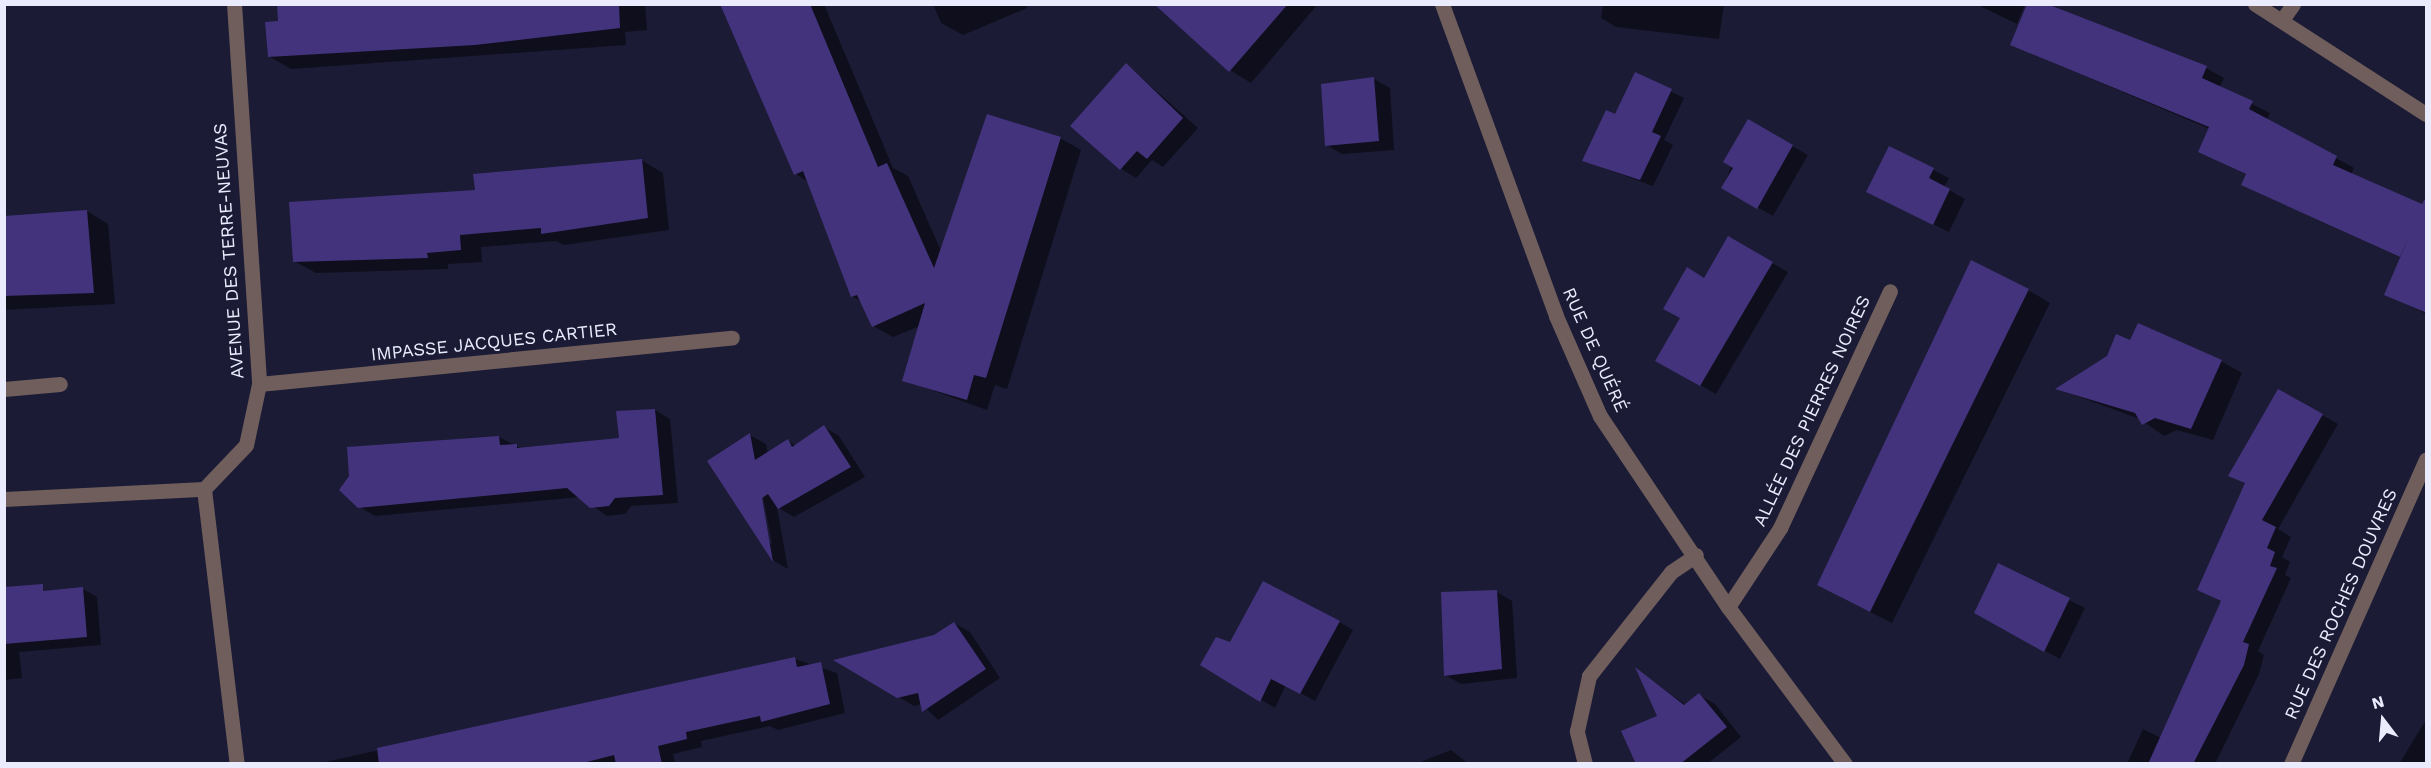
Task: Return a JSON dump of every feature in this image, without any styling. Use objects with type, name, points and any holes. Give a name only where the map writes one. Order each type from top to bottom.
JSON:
[{"type":"street","name":"AVENUE DES TERRE-NEUVAS","points":[[204,489],[246,445],[259,384],[234,4]]},
{"type":"street","name":"RUE DE QUÉRÉ","points":[[1442,4],[1556,316],[1600,416],[1696,555],[1728,607],[1845,764]]},
{"type":"street","points":[[2255,4],[2427,114]]},
{"type":"street","points":[[2282,20],[2293,4]]},
{"type":"street","name":"ALLÉE DES PIERRES NOIRES","points":[[1728,607],[1780,528],[1890,291]]},
{"type":"street","name":"IMPASSE JACQUES CARTIER","points":[[259,384],[732,338]]},
{"type":"street","points":[[4,389],[60,384]]},
{"type":"street","name":"RUE DES ROCHES DOUVRES","points":[[2291,764],[2427,460]]},
{"type":"street","points":[[4,499],[204,489],[237,764]]},
{"type":"street","points":[[1585,764],[1577,731],[1589,676],[1671,572],[1696,555]]},
{"type":"building","points":[[277,4],[619,4],[620,28],[475,45],[268,57],[265,22],[278,21]]},
{"type":"building","points":[[720,4],[810,4],[878,167],[887,163],[934,268],[987,114],[1061,137],[986,378],[974,375],[967,400],[902,381],[925,303],[872,327],[857,295],[851,297],[803,171],[794,175]]},
{"type":"building","points":[[1154,4],[1288,4],[1229,72]]},
{"type":"building","points":[[2027,4],[2047,4],[2207,66],[2202,78],[2253,101],[2249,109],[2337,156],[2333,165],[2422,204],[2427,196],[2427,313],[2384,295],[2411,232],[2400,257],[2241,185],[2246,174],[2198,152],[2209,127],[2010,45]]},
{"type":"building","points":[[1126,63],[1183,118],[1147,159],[1137,151],[1120,170],[1070,126]]},
{"type":"building","points":[[1635,72],[1672,89],[1652,132],[1661,136],[1640,180],[1582,161],[1606,110],[1615,114]]},
{"type":"building","points":[[1374,77],[1379,141],[1325,146],[1321,84]]},
{"type":"building","points":[[1748,119],[1793,145],[1757,209],[1721,188],[1733,168],[1723,162]]},
{"type":"building","points":[[1889,146],[1934,168],[1929,178],[1950,189],[1933,225],[1866,192]]},
{"type":"building","points":[[642,159],[648,218],[541,234],[541,228],[460,235],[461,250],[427,253],[428,258],[293,262],[289,202],[475,190],[473,174]]},
{"type":"building","points":[[87,210],[94,293],[4,296],[4,216]]},
{"type":"building","points":[[1728,236],[1773,262],[1700,386],[1655,361],[1680,318],[1663,309],[1687,267],[1704,278]]},
{"type":"building","points":[[1971,260],[2029,289],[1870,612],[1817,585]]},
{"type":"building","points":[[2138,323],[2222,360],[2191,429],[2155,418],[2142,425],[2135,413],[2055,389],[2107,356],[2116,334],[2130,340]]},
{"type":"building","points":[[2278,389],[2323,414],[2262,520],[2276,527],[2267,548],[2275,552],[2270,566],[2277,568],[2243,642],[2249,644],[2244,665],[2193,764],[2148,764],[2221,601],[2197,590],[2245,483],[2228,476]]},
{"type":"building","points":[[655,409],[663,495],[615,498],[609,506],[590,508],[567,488],[358,508],[339,490],[349,476],[347,447],[499,436],[500,445],[517,444],[517,448],[619,438],[616,411]]},
{"type":"building","points":[[824,425],[851,467],[778,509],[768,494],[762,498],[773,562],[707,461],[750,433],[755,460],[788,439],[792,447]]},
{"type":"building","points":[[1998,563],[2070,598],[2044,652],[1974,613]]},
{"type":"building","points":[[1263,581],[1340,621],[1300,694],[1271,679],[1260,702],[1200,665],[1216,637],[1230,642]]},
{"type":"building","points":[[43,584],[43,591],[83,587],[87,637],[4,644],[4,587]]},
{"type":"building","points":[[1497,590],[1502,669],[1444,676],[1441,592]]},
{"type":"building","points":[[954,622],[986,669],[922,712],[918,693],[897,698],[833,660],[934,635]]},
{"type":"building","points":[[795,657],[797,667],[821,662],[830,704],[761,722],[760,716],[686,732],[687,739],[658,746],[662,764],[616,764],[614,755],[579,764],[379,764],[377,748]]},
{"type":"building","points":[[1635,667],[1684,705],[1699,693],[1727,727],[1680,764],[1636,764],[1621,731],[1657,716]]}]
